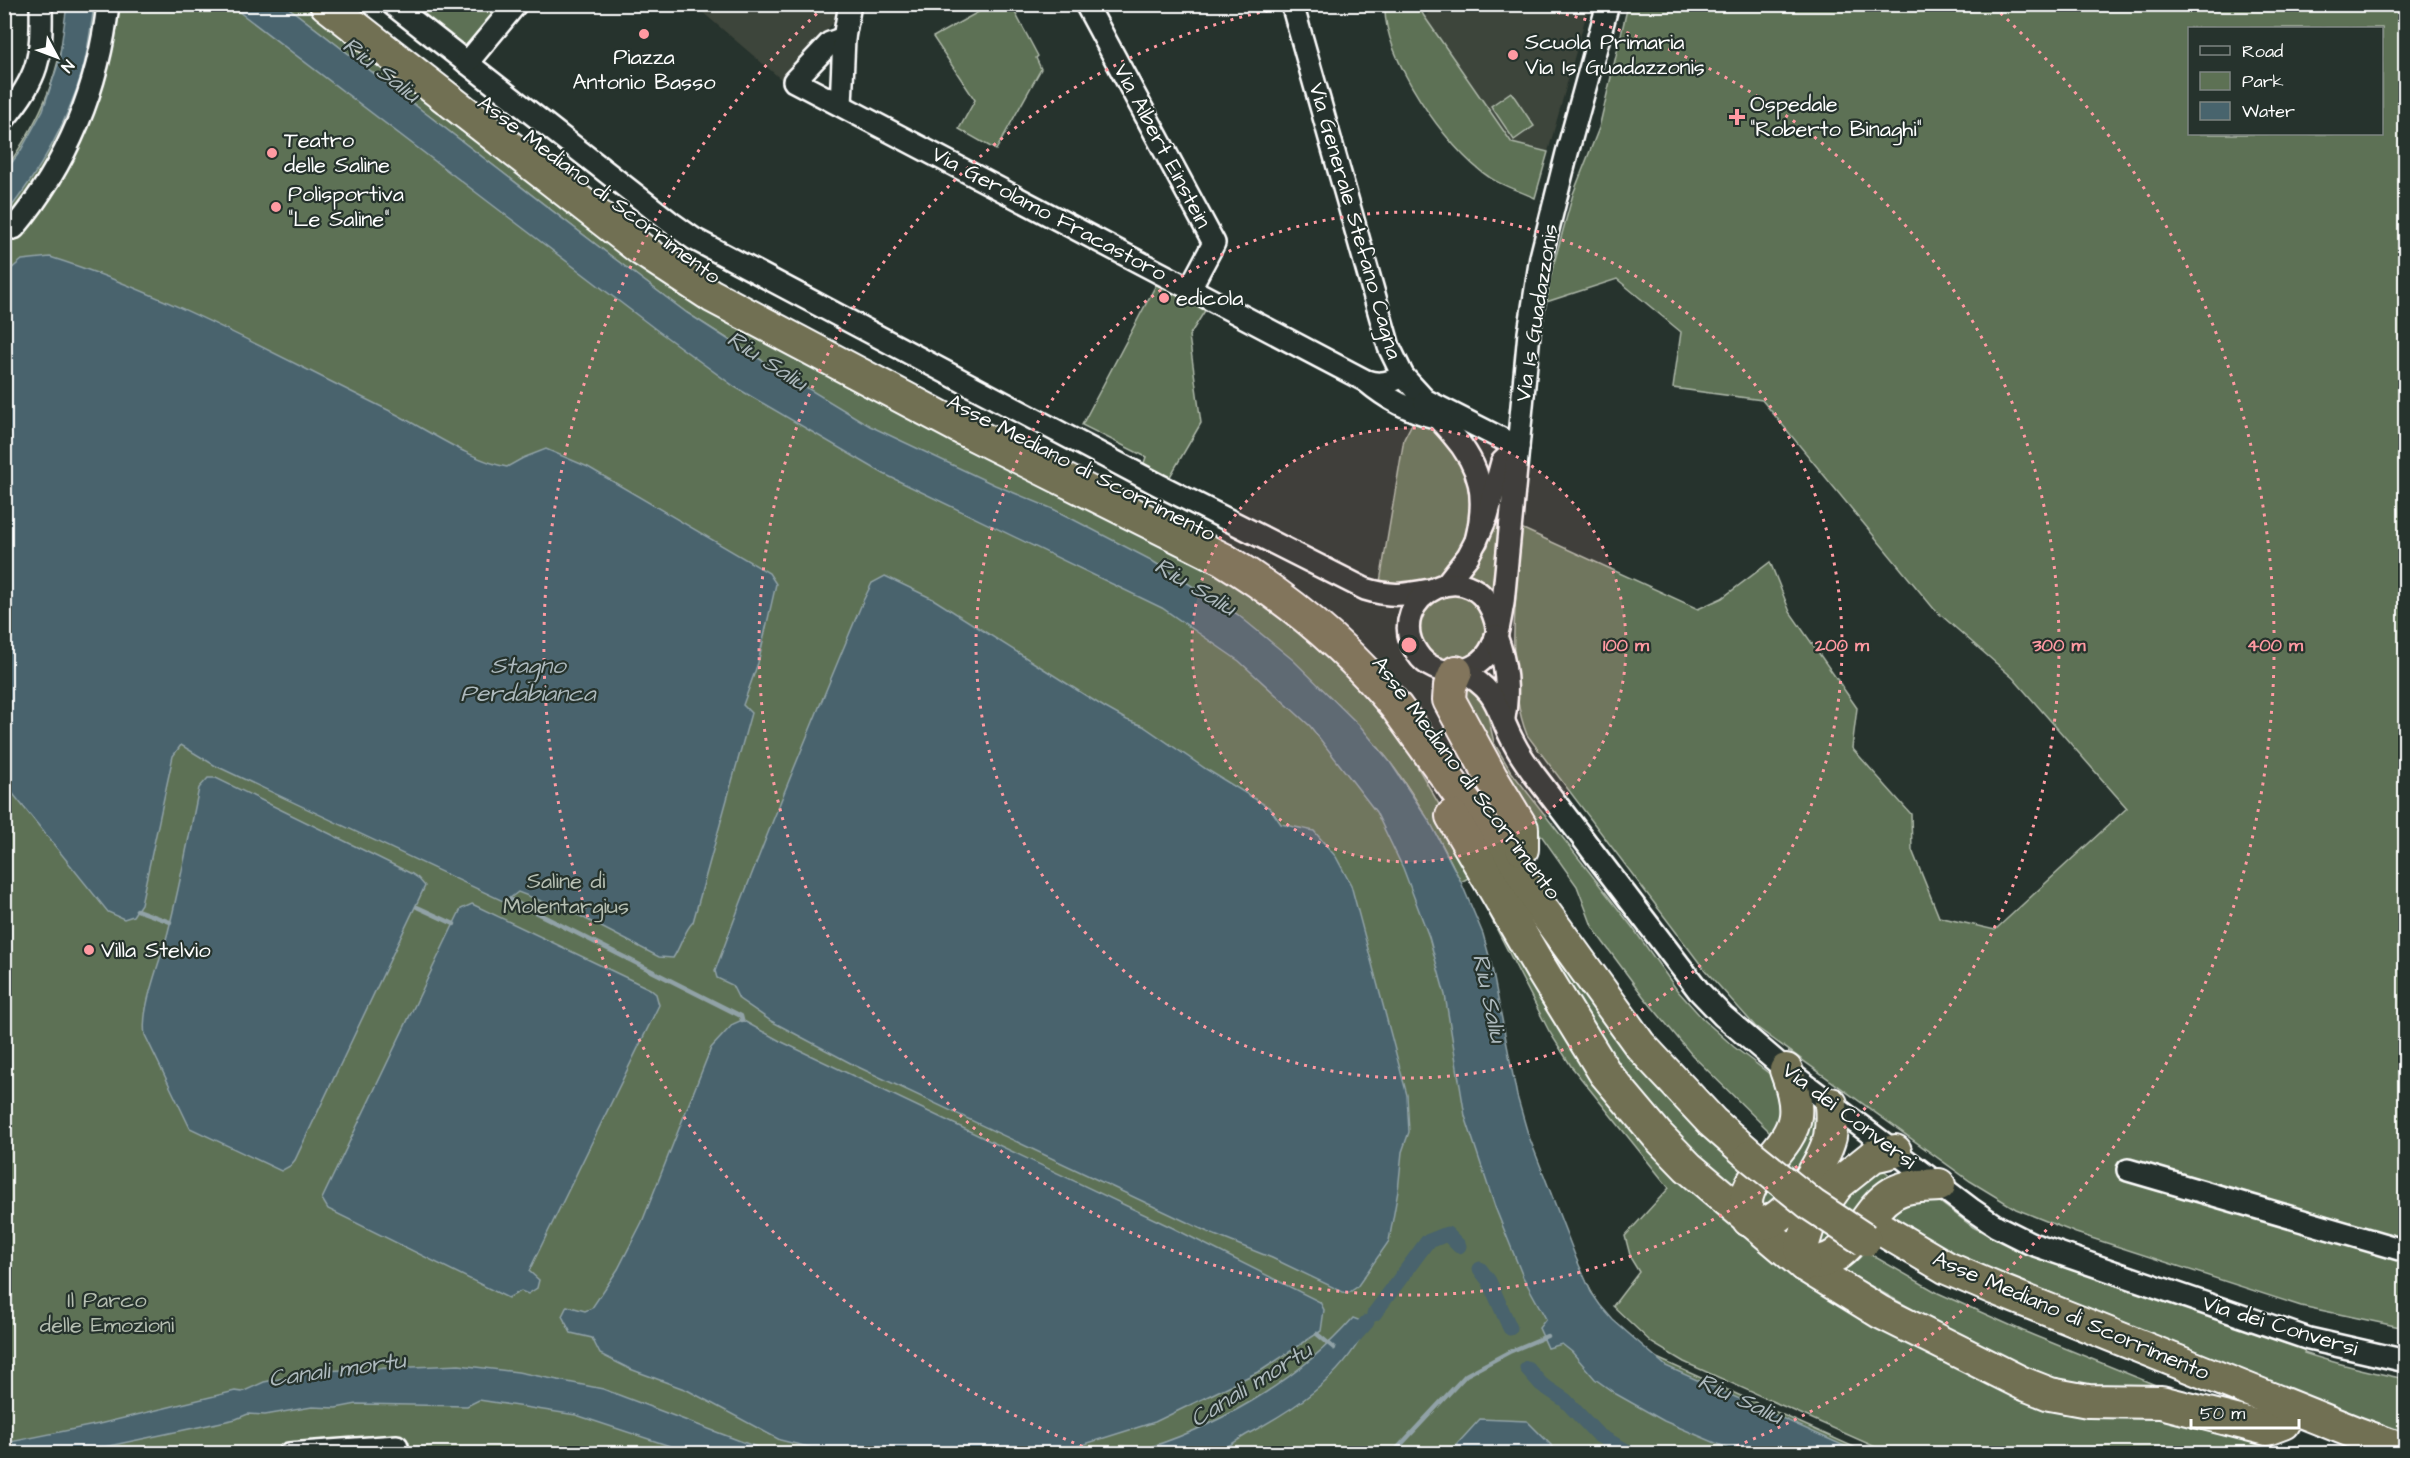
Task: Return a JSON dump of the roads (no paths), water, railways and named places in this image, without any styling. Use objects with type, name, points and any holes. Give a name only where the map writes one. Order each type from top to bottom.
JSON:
[{"type":"highway","name":"Asse Mediano di Scorrimento","points":[[326,4],[642,250],[712,296],[965,430],[1223,560],[1258,580],[1295,608],[1361,666],[1390,699],[1640,1045],[1712,1122],[1757,1149]]},
{"type":"highway","name":"Asse Mediano di Scorrimento","points":[[355,4],[692,265],[727,286],[1220,539],[1294,585],[1365,644],[1406,690],[1654,1032],[1729,1114],[1757,1149],[1812,1205],[1996,1289],[2355,1433],[2406,1451]]},
{"type":"highway","points":[[1459,671],[1450,686],[1449,700],[1522,828],[1522,849]]},
{"type":"highway","points":[[1422,743],[1419,757],[1541,969],[1605,1073],[1658,1136],[1688,1167],[1804,1265],[1880,1312],[2022,1383],[2050,1394],[2088,1401],[2161,1402],[2267,1429],[2283,1423]]},
{"type":"highway","points":[[1749,1220],[1746,1201],[1755,1179],[1791,1132],[1795,1115],[1794,1092],[1786,1070]]},
{"type":"highway","points":[[1749,1220],[1763,1223],[1782,1213],[1797,1199],[1820,1163],[1830,1138],[1831,1104]]},
{"type":"highway","points":[[1804,1265],[1801,1250],[1809,1224],[1838,1184],[1873,1156],[1895,1151]]},
{"type":"highway","points":[[1804,1265],[1837,1255],[1876,1206],[1894,1193],[1915,1186],[1939,1185]]},
{"type":"highway","name":"Asse Mediano di Scorrimento","points":[[1871,1233],[1914,1270],[1967,1297],[2364,1454]]},
{"type":"street","points":[[4,119],[22,97],[40,57],[41,4]]},
{"type":"street","points":[[14,227],[38,199],[57,170],[90,94],[105,29],[108,4]]},
{"type":"street","points":[[392,4],[694,239],[1159,485],[1365,589],[1395,596],[1438,587],[1467,585],[1484,597],[1493,610],[1497,631],[1489,653],[1481,661],[1459,671]]},
{"type":"street","points":[[467,63],[516,4]]},
{"type":"street","points":[[841,105],[844,38],[850,4]]},
{"type":"street","name":"Via Albert Einstein","points":[[1086,4],[1214,243],[1190,288]]},
{"type":"street","name":"Via Generale Stefano Cagna","points":[[1292,4],[1389,347],[1403,376],[1430,409],[1518,447]]},
{"type":"street","name":"Via Is Guadazzonis","points":[[1497,631],[1503,603],[1529,333],[1541,257],[1608,4]]},
{"type":"street","name":"Via Gerolamo Fracastoro","points":[[844,38],[830,43],[794,81],[1366,381],[1394,400],[1421,414],[1430,409]]},
{"type":"street","points":[[1366,381],[1375,384],[1384,383],[1403,376]]},
{"type":"street","points":[[1430,409],[1452,434],[1473,464],[1480,480],[1482,515],[1476,541]]},
{"type":"street","points":[[1452,434],[1479,446],[1499,451],[1518,447]]},
{"type":"street","points":[[1504,718],[1481,681],[1459,671],[1439,670],[1425,662],[1416,653],[1409,637],[1413,608],[1438,587],[1468,556],[1487,516],[1499,468],[1502,462],[1518,447]]},
{"type":"street","points":[[1503,603],[1504,656]]},
{"type":"street","name":"Via dei Conversi","points":[[1497,631],[1504,656],[1507,702],[1504,718],[1514,744],[1533,773],[1699,991],[1723,1017],[1786,1070],[1996,1226],[2032,1244],[2309,1339],[2406,1361]]},
{"type":"street","points":[[2128,1170],[2406,1251]]},
{"type":"street","points":[[289,1454],[385,1448]]},
{"type":"water","points":[[67,5],[94,5],[82,73],[60,130],[29,182],[5,215],[5,172],[21,150],[43,110],[59,61]]},
{"type":"water","name":"Riu Saliu","points":[[230,5],[285,5],[687,313],[870,426],[995,485],[1053,509],[1149,559],[1237,614],[1293,660],[1361,727],[1390,762],[1430,822],[1461,882],[1483,934],[1491,963],[1517,1096],[1528,1134],[1576,1258],[1591,1292],[1600,1305],[1613,1320],[1666,1366],[1860,1453],[1739,1453],[1664,1421],[1616,1394],[1595,1379],[1562,1344],[1548,1348],[1539,1328],[1546,1319],[1523,1277],[1495,1207],[1465,1116],[1445,995],[1429,937],[1403,868],[1376,812],[1310,726],[1239,661],[1162,608],[884,474],[735,387]]},
{"type":"water","name":"Stagno Perdabianca","points":[[50,257],[180,307],[388,410],[447,443],[493,464],[507,467],[546,449],[588,467],[769,573],[776,584],[758,663],[743,705],[751,713],[693,922],[673,958],[659,957],[580,916],[518,892],[505,902],[214,765],[181,745],[173,756],[141,904],[133,916],[124,919],[108,912],[5,786],[5,274],[22,260]]},
{"type":"water","points":[[885,576],[933,599],[1104,707],[1143,726],[1206,769],[1270,808],[1281,824],[1314,831],[1336,857],[1351,885],[1407,1095],[1409,1132],[1402,1152],[1389,1241],[1357,1287],[1347,1294],[1272,1258],[1212,1234],[856,1066],[771,1021],[739,999],[732,985],[717,978],[715,971],[750,878],[863,601],[872,583]]},
{"type":"water","points":[[208,778],[216,778],[412,874],[425,886],[295,1160],[281,1171],[190,1128],[145,1035],[144,1024],[148,998],[165,943],[199,788]]},
{"type":"water","points":[[472,904],[650,989],[656,994],[659,1005],[529,1271],[539,1280],[537,1288],[528,1294],[521,1291],[508,1298],[328,1209],[322,1199],[461,909]]},
{"type":"water","points":[[742,1020],[780,1041],[1173,1228],[1320,1302],[1324,1310],[1321,1331],[1262,1370],[1155,1422],[1053,1454],[832,1453],[780,1440],[687,1390],[630,1369],[600,1354],[592,1338],[571,1333],[562,1316],[567,1306],[585,1311],[592,1308],[618,1269],[642,1222],[711,1048],[733,1024]]},
{"type":"water","points":[[1353,1318],[1361,1321],[1365,1330],[1355,1348],[1343,1364],[1314,1392],[1281,1415],[1214,1453],[1186,1455],[1131,1453],[1193,1431],[1251,1401],[1306,1364]]},
{"type":"water","points":[[459,1365],[518,1372],[603,1389],[772,1453],[691,1453],[576,1415],[479,1400],[467,1406],[357,1404],[336,1408],[312,1407],[265,1415],[248,1414],[236,1419],[76,1453],[5,1453],[5,1443],[99,1424],[235,1391],[242,1392],[264,1382],[320,1371]]},
{"type":"water","points":[[1480,1419],[1527,1421],[1559,1453],[1449,1453]]},
{"type":"waterway","points":[[509,899],[741,1016],[742,1020]]},
{"type":"waterway","points":[[417,907],[454,924]]},
{"type":"waterway","points":[[137,910],[170,922]]},
{"type":"waterway","name":"Canali mortu","points":[[1374,1314],[1427,1242],[1447,1234],[1459,1246]]},
{"type":"waterway","name":"Canali mortu","points":[[1480,1269],[1489,1281],[1510,1328]]},
{"type":"waterway","name":"Canali mortu","points":[[1350,1341],[1367,1322]]},
{"type":"waterway","points":[[1317,1334],[1334,1348]]},
{"type":"waterway","points":[[1392,1454],[1466,1375],[1509,1352],[1547,1336]]},
{"type":"waterway","name":"Canali mortu","points":[[1527,1368],[1541,1384],[1565,1400],[1598,1435],[1632,1454]]},
{"type":"place","name":"Piazza Antonio Basso","points":[[644,34]]},
{"type":"place","name":"Scuola Primaria Via Is Guadazzonis","points":[[1513,55]]},
{"type":"place","name":"Ospedale \"Roberto Binaghi\"","points":[[1737,117]]},
{"type":"place","name":"Teatro delle Saline","points":[[272,153]]},
{"type":"place","name":"Polisportiva \"Le Saline\"","points":[[276,207]]},
{"type":"place","name":"edicola","points":[[1164,298]]},
{"type":"place","name":"Villa Stelvio","points":[[89,950]]},
{"type":"park label","name":"Saline di Molentargius","points":[[566,894]]},
{"type":"park label","name":"Il Parco delle Emozioni","points":[[107,1312]]}]
